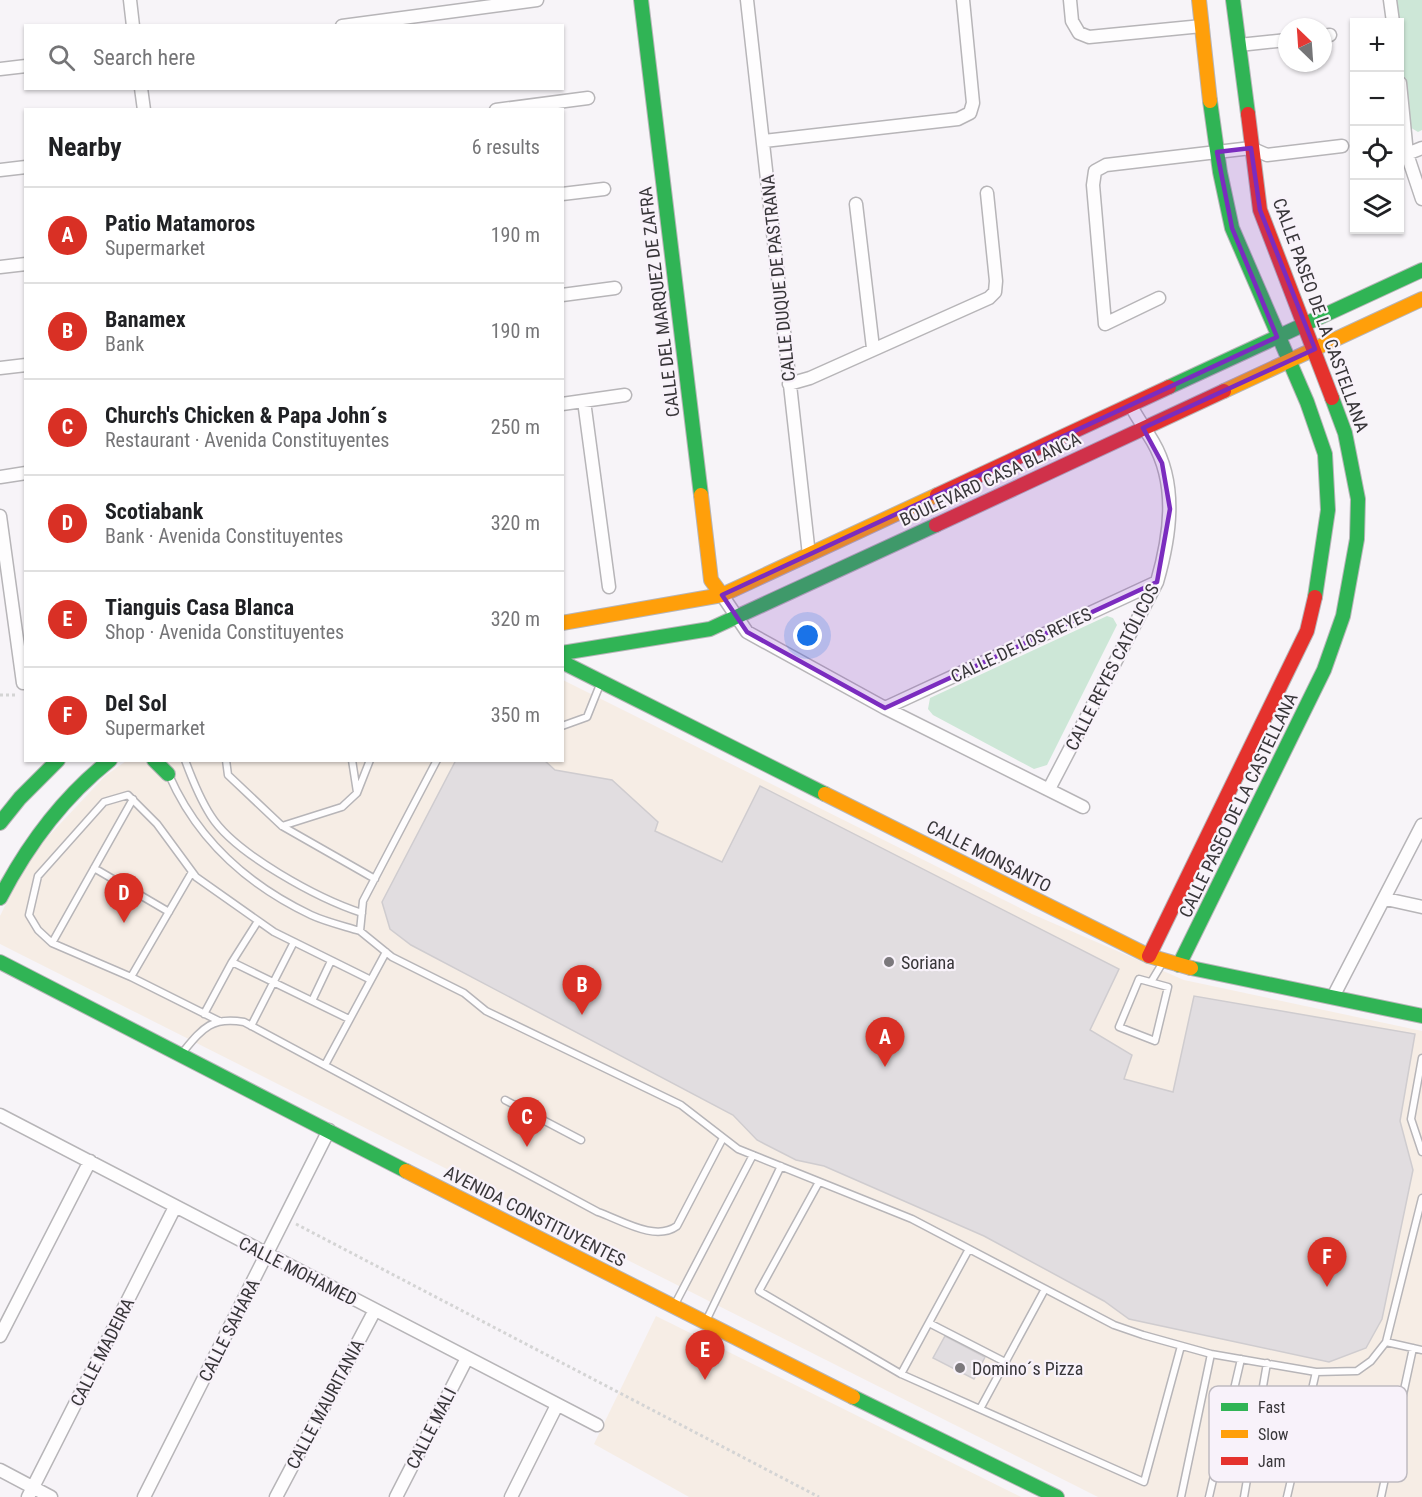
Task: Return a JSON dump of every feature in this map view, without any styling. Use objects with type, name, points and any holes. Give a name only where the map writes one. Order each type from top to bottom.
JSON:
[{"type":"street","points":[[130,0],[133,24]]},
{"type":"street","points":[[357,24],[537,0]]},
{"type":"street","name":"CALLE DEL MARQUEZ DE ZAFRA","points":[[641,0],[711,580],[722,596]]},
{"type":"street","name":"CALLE DUQUE DE PASTRANA","points":[[747,0],[809,555]]},
{"type":"street","points":[[764,141],[958,119],[970,113],[973,104],[963,0]]},
{"type":"street","points":[[1070,0],[1072,21],[1079,33],[1089,37],[1202,26]]},
{"type":"street","name":"CALLE PASEO DE LA CASTELLANA","points":[[1149,956],[1307,631],[1320,577],[1327,505],[1326,464],[1288,361],[1233,228],[1217,152],[1199,0]]},
{"type":"street","name":"CALLE PASEO DE LA CASTELLANA","points":[[1179,965],[1324,670],[1343,616],[1357,539],[1358,499],[1351,453],[1306,324],[1276,258],[1260,210],[1233,0]]},
{"type":"street","points":[[1390,0],[1392,18]]},
{"type":"street","points":[[1239,45],[1278,41]]},
{"type":"street","points":[[0,69],[24,66]]},
{"type":"street","points":[[141,90],[144,108]]},
{"type":"street","points":[[511,108],[588,98]]},
{"type":"street","points":[[1404,124],[1407,154],[1422,199]]},
{"type":"street","points":[[1159,298],[1105,324],[1093,185],[1095,171],[1106,165],[1251,148],[1267,155],[1342,146]]},
{"type":"street","points":[[1407,154],[1422,148]]},
{"type":"street","points":[[0,170],[24,167]]},
{"type":"street","points":[[564,194],[604,189]]},
{"type":"street","points":[[789,384],[810,378],[989,298],[995,292],[996,282],[987,193]]},
{"type":"street","points":[[856,204],[873,348]]},
{"type":"street","points":[[0,267],[24,264]]},
{"type":"street","name":"BOULEVARD CASA BLANCA","points":[[564,623],[722,596],[1422,270]]},
{"type":"street","points":[[564,295],[615,288]]},
{"type":"street","name":"BOULEVARD CASA BLANCA","points":[[564,653],[710,629],[737,618],[1422,299]]},
{"type":"street","points":[[0,368],[24,365]]},
{"type":"street","points":[[564,404],[625,395]]},
{"type":"street","points":[[584,401],[609,587]]},
{"type":"street","name":"CALLE REYES CATÓLICOS","points":[[1048,789],[1157,582],[1170,524],[1170,509],[1162,463],[1153,441],[1131,406]]},
{"type":"street","points":[[0,477],[24,473]]},
{"type":"street","points":[[0,516],[23,683]]},
{"type":"street","points":[[861,531],[871,555]]},
{"type":"street","name":"CALLE DE LOS REYES","points":[[885,708],[1157,582]]},
{"type":"street","points":[[722,596],[747,632],[885,708],[1083,807]]},
{"type":"street","name":"CALLE MONSANTO","points":[[564,663],[1149,956],[1179,965],[1334,995],[1422,1016]]},
{"type":"street","points":[[0,823],[20,798],[56,762]]},
{"type":"street","points":[[0,898],[34,838],[55,810],[84,780],[107,762]]},
{"type":"street","points":[[156,762],[168,774]]},
{"type":"street","points":[[1334,995],[1386,899],[1422,825]]},
{"type":"street","points":[[1386,899],[1422,907]]},
{"type":"street","name":"AVENIDA CONSTITUYENTES","points":[[0,962],[673,1308],[1057,1497]]},
{"type":"street","name":"CALLE MOHAMED","points":[[1,1118],[90,1161],[597,1425]]},
{"type":"street","name":"CALLE SAHARA","points":[[144,1497],[329,1130]]},
{"type":"street","points":[[0,1336],[90,1161]]},
{"type":"street","name":"CALLE MADEIRA","points":[[31,1492],[175,1207]]},
{"type":"street","name":"CALLE MAURITANIA","points":[[276,1497],[375,1310]]},
{"type":"street","name":"CALLE MALI","points":[[396,1497],[467,1358]]},
{"type":"street","points":[[510,1497],[557,1405]]},
{"type":"street","points":[[0,1470],[31,1492],[51,1497]]},
{"type":"lane","points":[[564,725],[587,717],[601,682]]},
{"type":"lane","points":[[164,762],[199,829],[228,861],[246,875],[312,915],[360,931],[386,952],[464,993],[486,1011],[681,1105],[738,1149],[912,1219],[1114,1325],[1211,1354],[1316,1371],[1357,1371],[1371,1361],[1386,1342],[1422,1198]]},
{"type":"lane","points":[[186,762],[211,817],[234,841],[280,874],[362,913]]},
{"type":"lane","points":[[226,762],[228,775],[282,826],[375,879]]},
{"type":"lane","points":[[352,762],[357,793]]},
{"type":"lane","points":[[282,826],[342,807],[357,793],[369,762]]},
{"type":"lane","points":[[360,931],[363,901],[435,762]]},
{"type":"lane","points":[[219,1021],[131,977],[52,944],[38,930],[29,915],[38,876],[104,802],[128,795],[157,825],[192,872],[258,921],[294,942],[371,980]]},
{"type":"lane","points":[[52,944],[133,799]]},
{"type":"lane","points":[[94,868],[169,912]]},
{"type":"lane","points":[[131,977],[192,872]]},
{"type":"lane","points":[[204,1014],[232,962],[258,921]]},
{"type":"lane","points":[[251,1026],[294,942]]},
{"type":"lane","points":[[325,1065],[386,952]]},
{"type":"lane","points":[[312,1001],[331,961]]},
{"type":"lane","points":[[1151,982],[1163,961]]},
{"type":"lane","points":[[232,962],[350,1019]]},
{"type":"lane","points":[[1139,979],[1151,982],[1168,987],[1155,1041],[1119,1027],[1139,979]]},
{"type":"lane","points":[[182,1054],[202,1029],[219,1021],[225,1019],[251,1026],[598,1212],[657,1233],[669,1232],[677,1226],[723,1138]]},
{"type":"lane","points":[[1422,1058],[1411,1119],[1422,1152]]},
{"type":"lane","points":[[505,1100],[580,1140]]},
{"type":"lane","points":[[673,1308],[753,1155]]},
{"type":"lane","points":[[705,1324],[781,1166]]},
{"type":"lane","points":[[819,1182],[759,1291],[901,1374],[1144,1482],[1181,1346]]},
{"type":"lane","points":[[901,1374],[969,1250]]},
{"type":"lane","points":[[980,1409],[1045,1289]]},
{"type":"lane","points":[[929,1323],[1005,1362]]},
{"type":"lane","points":[[1386,1342],[1422,1350]]},
{"type":"lane","points":[[1405,1386],[1413,1348]]},
{"type":"lane","points":[[1181,1497],[1211,1354]]},
{"type":"lane","points":[[1235,1386],[1241,1359]]},
{"type":"lane","points":[[1263,1386],[1267,1363]]},
{"type":"lane","points":[[1313,1386],[1316,1371]]},
{"type":"lane","points":[[1209,1497],[1212,1482]]},
{"type":"lane","points":[[1244,1497],[1247,1482]]},
{"type":"lane","points":[[1287,1497],[1290,1482]]},
{"type":"lane","points":[[1381,1497],[1384,1482]]},
{"type":"path","points":[[0,694],[19,695]]},
{"type":"path","points":[[285,1219],[819,1497]]},
{"type":"highlighted area","points":[[1251,148],[1260,210],[1315,349],[1143,428],[1162,463],[1170,509],[1157,582],[885,708],[747,632],[722,595],[1277,337],[1232,228],[1217,152]]},
{"type":"shaded area","points":[[564,680],[1032,914],[1184,980],[1422,1031],[1422,1497],[1098,1497],[0,944],[0,916],[29,857],[105,776],[125,762],[564,762]]},
{"type":"shaded area","points":[[656,1316],[1021,1497],[689,1497],[594,1444]]},
{"type":"green space","points":[[1394,0],[1422,0],[1422,130],[1418,132],[1408,126],[1404,88],[1404,18],[1396,18]]},
{"type":"green space","points":[[1107,616],[1113,618],[1117,625],[1047,765],[1034,769],[933,715],[928,709],[930,698]]},
{"type":"building","points":[[455,762],[546,762],[555,770],[612,780],[658,822],[655,831],[722,862],[760,786],[1119,969],[1090,1030],[1132,1055],[1124,1079],[1173,1092],[1194,996],[1415,1034],[1400,1121],[1413,1170],[1382,1319],[1366,1348],[1329,1362],[1129,1319],[1104,1301],[984,1236],[824,1166],[796,1160],[757,1140],[733,1115],[411,945],[390,929],[382,902]]},
{"type":"building","points":[[945,1336],[985,1357],[974,1379],[933,1358]]},
{"type":"traffic: fast","points":[[641,0],[701,495]]},
{"type":"traffic: fast","points":[[1233,0],[1248,114]]},
{"type":"traffic: fast","points":[[1210,101],[1220,172],[1232,228],[1307,402],[1325,454],[1328,510],[1315,597]]},
{"type":"traffic: fast","points":[[1169,387],[1422,270]]},
{"type":"traffic: fast","points":[[1179,965],[1324,670],[1343,616],[1357,539],[1358,499],[1345,433],[1332,398]]},
{"type":"traffic: fast","points":[[564,653],[710,629],[936,525]]},
{"type":"traffic: fast","points":[[564,663],[825,794]]},
{"type":"traffic: fast","points":[[0,823],[20,798],[56,762]]},
{"type":"traffic: fast","points":[[0,898],[22,859],[61,806],[108,762]]},
{"type":"traffic: fast","points":[[156,762],[168,774]]},
{"type":"traffic: fast","points":[[0,962],[406,1171]]},
{"type":"traffic: fast","points":[[1191,968],[1422,1016]]},
{"type":"traffic: fast","points":[[853,1397],[1057,1497]]},
{"type":"traffic: slow","points":[[1199,0],[1210,101]]},
{"type":"traffic: slow","points":[[1224,391],[1422,299]]},
{"type":"traffic: slow","points":[[701,495],[711,580],[722,595]]},
{"type":"traffic: slow","points":[[564,623],[722,595],[937,495]]},
{"type":"traffic: slow","points":[[825,794],[1149,956],[1191,968]]},
{"type":"traffic: slow","points":[[406,1171],[853,1397]]},
{"type":"traffic: jam","points":[[1248,114],[1260,210],[1332,398]]},
{"type":"traffic: jam","points":[[937,495],[1169,387]]},
{"type":"traffic: jam","points":[[936,525],[1224,391]]},
{"type":"traffic: jam","points":[[1149,956],[1307,631],[1315,597]]},
{"type":"place","name":"Scotiabank","points":[[124,923]]},
{"type":"place","name":"Soriana","points":[[889,962]]},
{"type":"place","name":"Banamex","points":[[582,1015]]},
{"type":"place","name":"Patio Matamoros","points":[[885,1067]]},
{"type":"place","name":"Church's Chicken & Papa John´s","points":[[527,1147]]},
{"type":"place","name":"Del Sol","points":[[1327,1287]]},
{"type":"place","name":"Domino´s Pizza","points":[[960,1368]]},
{"type":"place","name":"Tianguis Casa Blanca","points":[[705,1380]]}]
